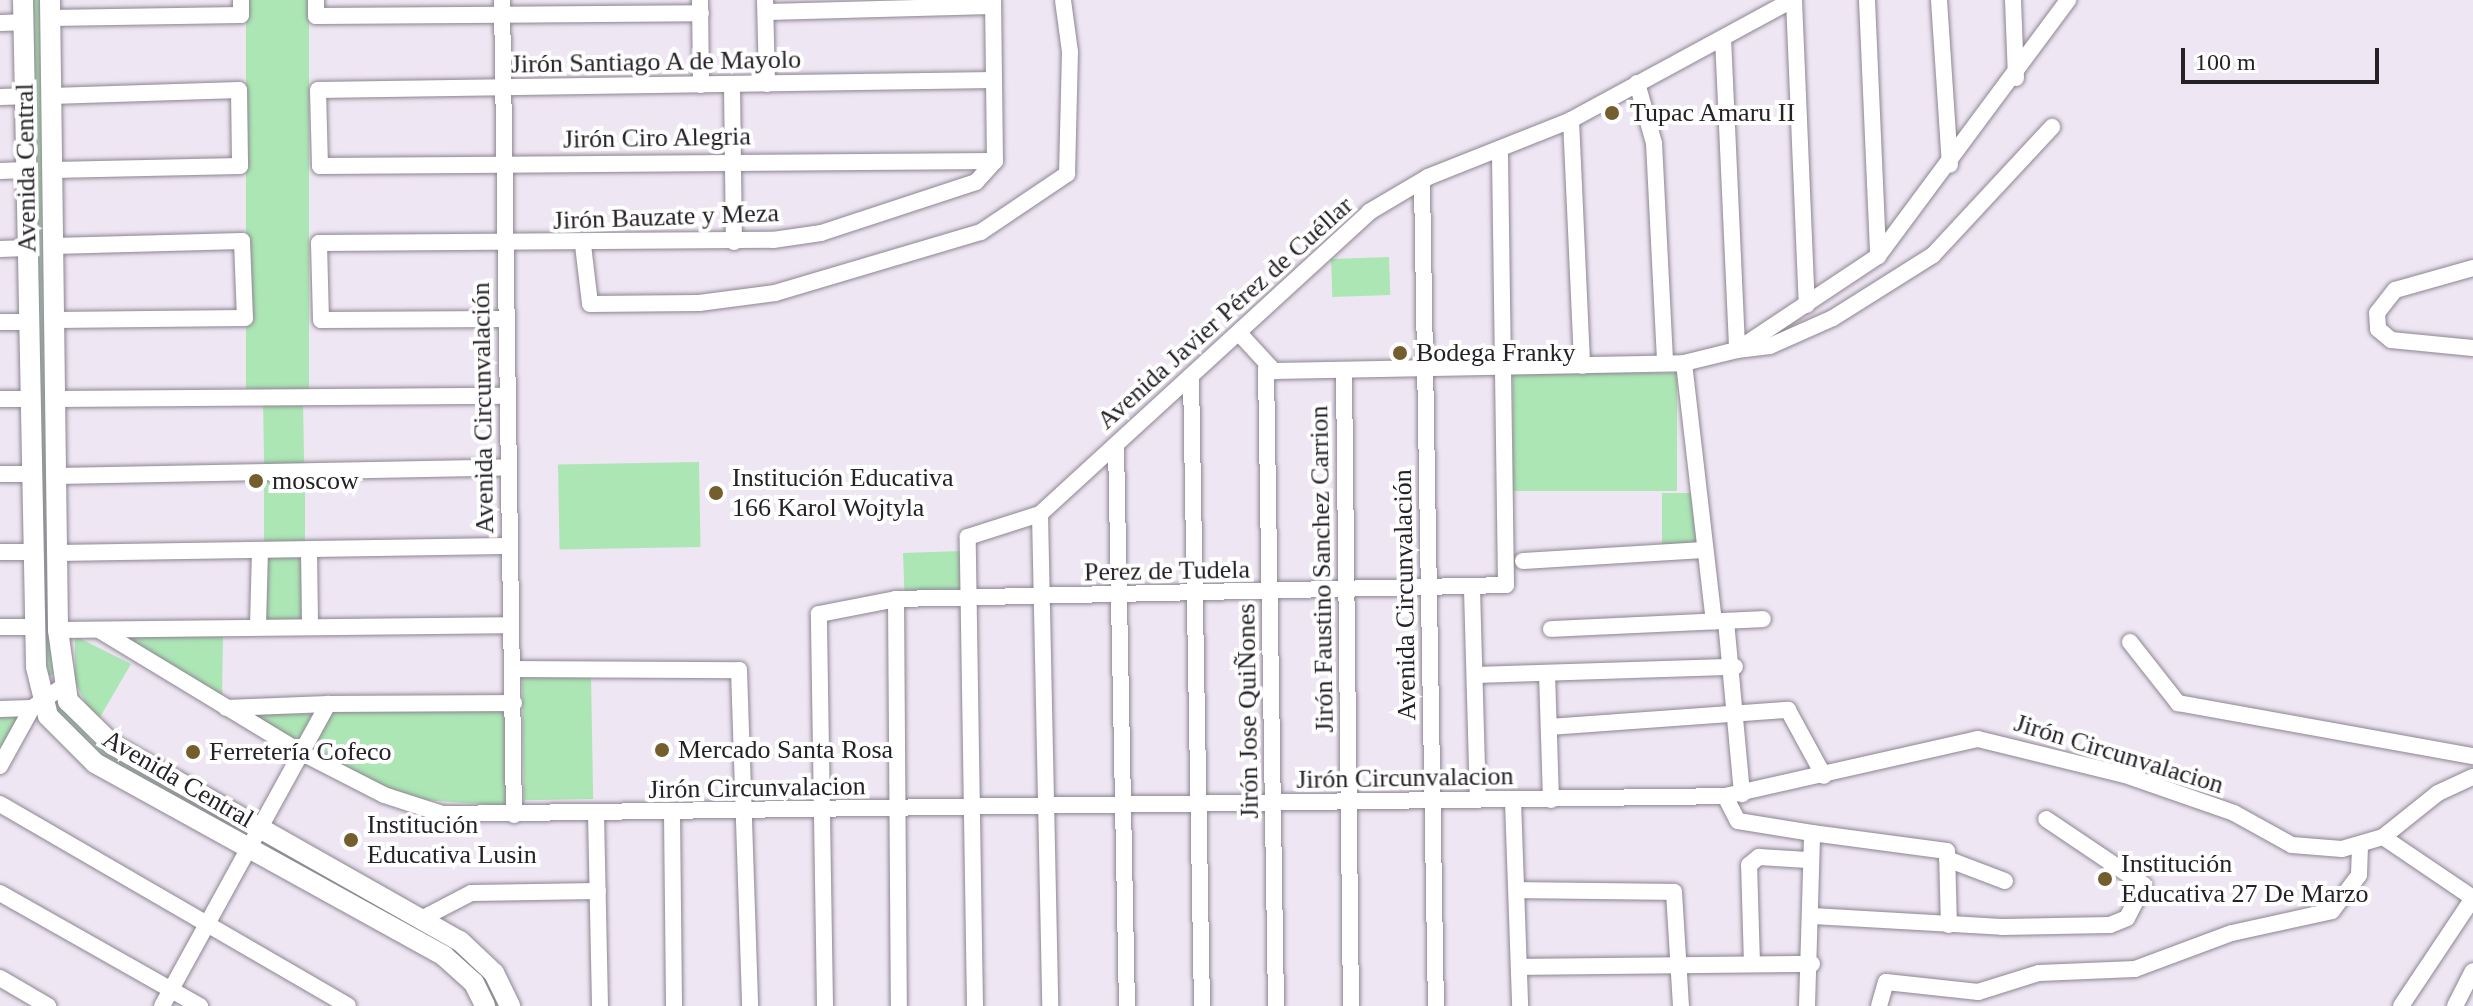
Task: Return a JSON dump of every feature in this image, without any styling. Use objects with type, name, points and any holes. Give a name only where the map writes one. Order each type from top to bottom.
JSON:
[{"type":"main road","name":"Avenida Central","points":[[23,0],[36,703],[77,750],[249,850],[444,956],[474,983],[485,1006]]},
{"type":"main road","name":"Avenida Central","points":[[50,9],[58,630],[63,686],[93,732],[423,918],[478,955],[510,1006]]},
{"type":"street","points":[[583,245],[590,304],[699,303],[775,293],[981,232],[1067,174],[1070,52],[1063,0]]},
{"type":"street","points":[[1793,0],[1807,305]]},
{"type":"street","name":"Avenida Javier Pérez de Cuéllar","points":[[969,596],[968,537],[1040,514],[1369,212],[1422,183],[1571,120],[1793,0]]},
{"type":"street","points":[[1867,0],[1878,256]]},
{"type":"street","points":[[1939,0],[1950,165]]},
{"type":"street","points":[[2013,0],[2016,78]]},
{"type":"street","points":[[1737,350],[1878,256],[2016,78],[2068,0]]},
{"type":"street","points":[[767,84],[765,6],[993,3],[995,161]]},
{"type":"street","points":[[316,8],[700,6],[701,85]]},
{"type":"street","points":[[50,9],[241,8]]},
{"type":"street","name":"Avenida Circunvalación","points":[[502,8],[514,815]]},
{"type":"street","points":[[0,23],[23,22]]},
{"type":"street","points":[[1723,38],[1737,350]]},
{"type":"street","name":"Jirón Santiago A de Mayolo","points":[[320,166],[318,90],[994,80]]},
{"type":"street","points":[[1637,83],[1654,143],[1665,363]]},
{"type":"street","points":[[732,85],[734,242]]},
{"type":"street","points":[[51,96],[239,90],[240,166],[52,170]]},
{"type":"street","points":[[0,97],[24,96]]},
{"type":"street","points":[[1571,120],[1582,366]]},
{"type":"street","points":[[1239,333],[1266,368],[1344,372],[1425,367],[1684,363],[1737,350],[1770,346],[1833,318],[1933,255],[2052,127]]},
{"type":"street","points":[[1500,150],[1505,366]]},
{"type":"street","name":"Jirón Ciro Alegria","points":[[320,166],[504,166],[734,160],[995,161]]},
{"type":"street","name":"Jirón Bauzate y Meza","points":[[505,319],[321,320],[319,243],[583,245],[734,242],[821,233],[976,182],[995,161]]},
{"type":"street","points":[[0,171],[26,170]]},
{"type":"street","name":"Avenida Circunvalación","points":[[1422,183],[1436,1006]]},
{"type":"street","points":[[53,246],[242,241],[245,318],[54,320]]},
{"type":"street","points":[[0,249],[27,248]]},
{"type":"street","points":[[2473,268],[2395,290],[2377,313],[2378,329],[2391,340],[2473,348]]},
{"type":"street","points":[[0,322],[30,322]]},
{"type":"street","points":[[1684,363],[1704,550],[1720,621],[1735,667],[1739,715],[1733,795],[1738,821],[1810,834],[1947,851],[1949,925]]},
{"type":"street","name":"Perez de Tudela","points":[[821,811],[819,614],[896,599],[969,596],[1498,589],[1509,575],[1505,366]]},
{"type":"street","name":"Jirón Jose QuiÑones","points":[[1266,368],[1276,1006]]},
{"type":"street","name":"Jirón Faustino Sanchez Carrion","points":[[1344,372],[1351,1006]]},
{"type":"street","points":[[1191,376],[1202,1006]]},
{"type":"street","points":[[55,399],[507,396]]},
{"type":"street","points":[[0,399],[31,399]]},
{"type":"street","points":[[1116,445],[1127,1006]]},
{"type":"street","points":[[56,476],[507,467]]},
{"type":"street","points":[[0,474],[32,474]]},
{"type":"street","points":[[1040,514],[1045,597],[1050,1006]]},
{"type":"street","points":[[57,553],[509,546]]},
{"type":"street","points":[[309,550],[310,626]]},
{"type":"street","points":[[1523,561],[1704,550]]},
{"type":"street","points":[[258,626],[260,551]]},
{"type":"street","points":[[0,552],[33,552]]},
{"type":"street","points":[[1472,589],[1478,799]]},
{"type":"street","points":[[969,596],[975,1006]]},
{"type":"street","points":[[896,599],[894,809],[899,1006]]},
{"type":"street","points":[[1551,629],[1763,619]]},
{"type":"street","points":[[58,630],[511,625]]},
{"type":"street","points":[[0,627],[34,627]]},
{"type":"street","name":"Jirón Circunvalacion","points":[[99,630],[302,753],[419,809],[514,815],[1733,795],[1978,739],[2125,775],[2234,813],[2292,845],[2360,847],[2383,837],[2438,793],[2473,777]]},
{"type":"street","points":[[2130,642],[2187,704],[2473,756]]},
{"type":"street","points":[[1475,675],[1735,667]]},
{"type":"street","points":[[513,669],[739,670],[750,1006]]},
{"type":"street","points":[[1547,673],[1551,800]]},
{"type":"street","points":[[0,709],[36,703],[63,686]]},
{"type":"street","points":[[0,766],[36,703]]},
{"type":"street","points":[[225,708],[514,703]]},
{"type":"street","points":[[162,1006],[328,704]]},
{"type":"street","points":[[1549,727],[1788,710],[1824,776]]},
{"type":"street","points":[[1513,801],[1520,1006]]},
{"type":"street","points":[[0,804],[348,1006]]},
{"type":"street","points":[[821,811],[825,1006]]},
{"type":"street","points":[[672,813],[674,1006]]},
{"type":"street","points":[[596,814],[600,1006]]},
{"type":"street","points":[[1813,916],[1949,925],[2110,925],[2134,911],[2144,885],[2134,873],[2046,819]]},
{"type":"street","points":[[1807,1006],[1813,916],[1807,860],[1810,834]]},
{"type":"street","points":[[2383,837],[2473,898],[2401,1006]]},
{"type":"street","points":[[1879,1006],[1886,982],[1978,992],[2039,973],[2135,969],[2232,933],[2332,911],[2359,875],[2360,847]]},
{"type":"street","points":[[1752,964],[1749,865],[1759,857],[1807,860]]},
{"type":"street","points":[[1947,859],[2005,881]]},
{"type":"street","points":[[1517,890],[1674,892],[1681,1006]]},
{"type":"street","points":[[423,918],[471,893],[598,891]]},
{"type":"street","points":[[0,893],[200,1006]]},
{"type":"street","points":[[1519,967],[1812,964]]},
{"type":"street","points":[[2455,1006],[2473,971]]},
{"type":"street","points":[[0,978],[48,1006]]},
{"type":"green space","points":[[31,0],[41,0],[54,673],[46,678]]},
{"type":"green space","points":[[246,0],[309,0],[309,389],[246,389]]},
{"type":"green space","points":[[1389,257],[1390,295],[1332,297],[1331,259]]},
{"type":"green space","points":[[1513,373],[1677,373],[1677,491],[1513,491]]},
{"type":"green space","points":[[303,399],[304,464],[264,465],[263,400]]},
{"type":"green space","points":[[699,462],[700,547],[560,549],[558,464]]},
{"type":"green space","points":[[264,479],[305,479],[305,546],[264,546]]},
{"type":"green space","points":[[1662,493],[1696,493],[1696,548],[1662,548]]},
{"type":"green space","points":[[962,551],[963,589],[904,591],[903,553]]},
{"type":"green space","points":[[307,554],[308,619],[265,620],[264,555]]},
{"type":"green space","points":[[223,634],[222,699],[117,635]]},
{"type":"green space","points":[[75,636],[131,664],[96,724],[75,682]]},
{"type":"green space","points":[[591,675],[593,799],[524,800],[522,676]]},
{"type":"green space","points":[[64,704],[91,740],[239,823],[233,835],[91,756],[51,712]]},
{"type":"green space","points":[[505,707],[508,806],[410,799],[309,748],[332,710]]},
{"type":"green space","points":[[250,714],[313,714],[298,741]]},
{"type":"green space","points":[[0,715],[24,715],[0,761]]},
{"type":"green space","points":[[273,843],[444,938],[476,962],[502,1006],[491,1006],[485,991],[267,853]]},
{"type":"place","name":"Tupac Amaru II","points":[[1612,113]]},
{"type":"place","name":"Bodega Franky","points":[[1400,353]]},
{"type":"place","name":"moscow","points":[[256,481]]},
{"type":"place","name":"Institución Educativa 166 Karol Wojtyla","points":[[716,493]]},
{"type":"place","name":"Mercado Santa Rosa","points":[[662,750]]},
{"type":"place","name":"Ferretería Cofeco","points":[[193,752]]},
{"type":"place","name":"Institución Educativa Lusin","points":[[351,840]]},
{"type":"place","name":"Institución Educativa 27 De Marzo","points":[[2105,879]]}]
